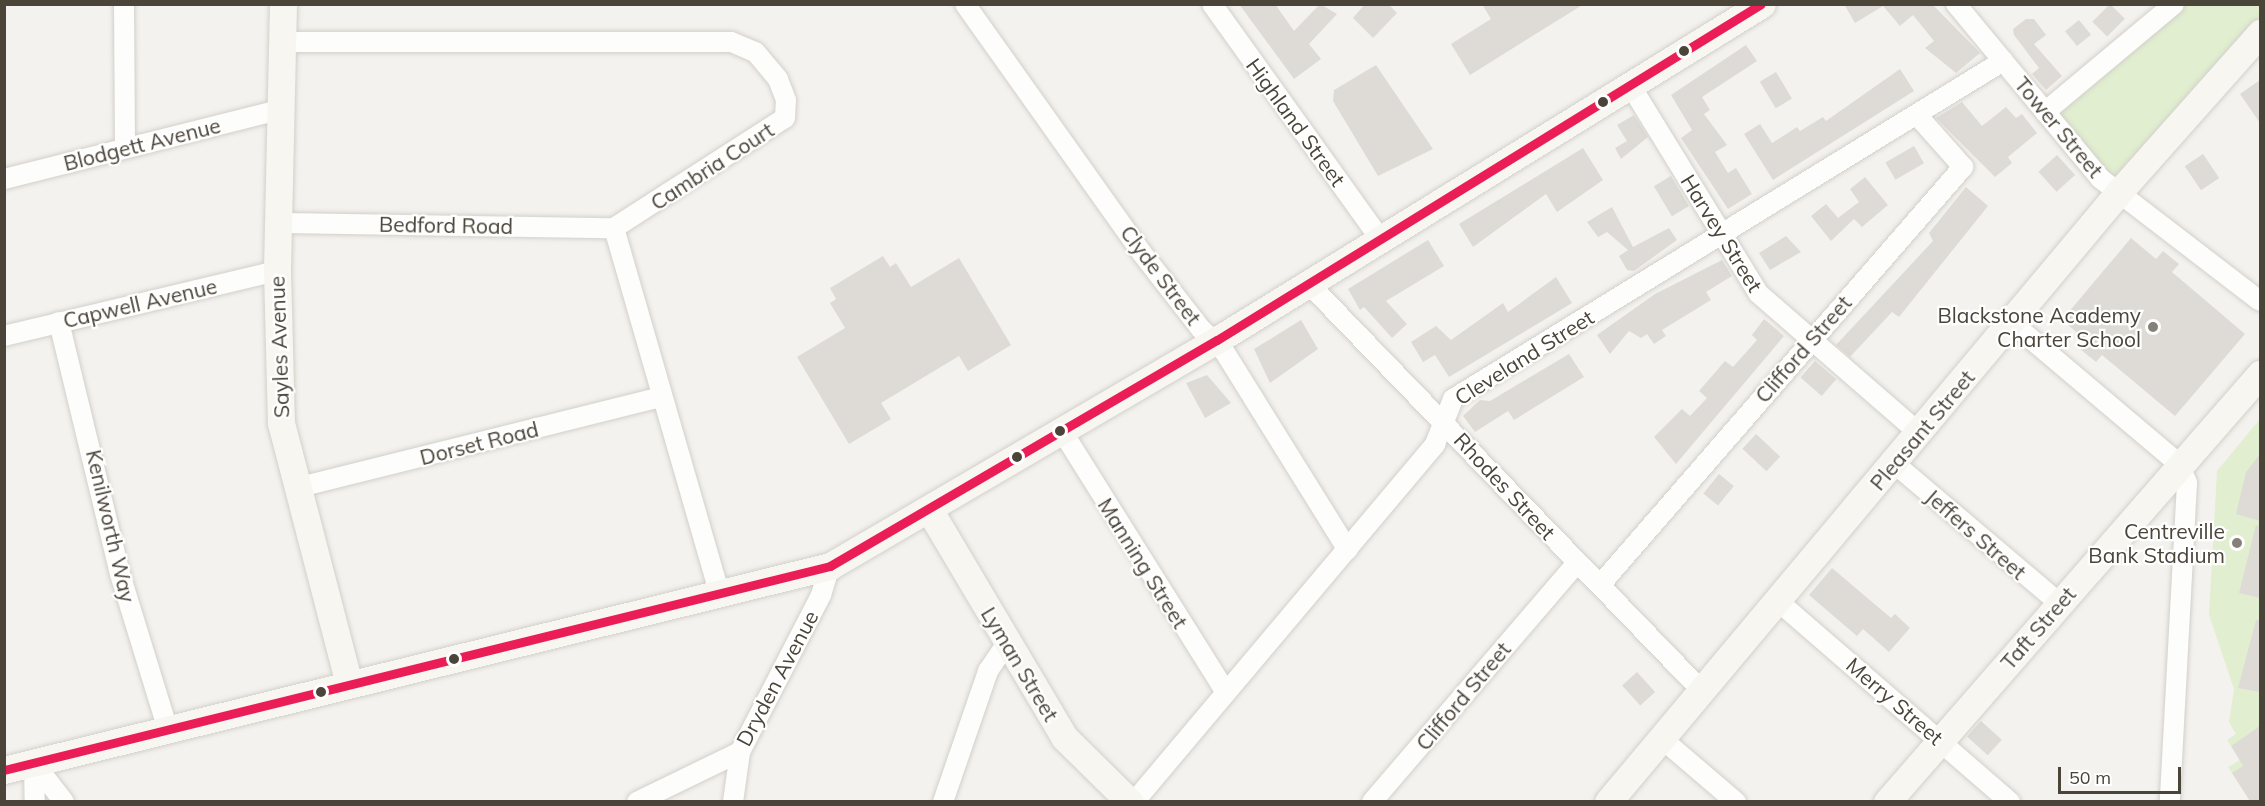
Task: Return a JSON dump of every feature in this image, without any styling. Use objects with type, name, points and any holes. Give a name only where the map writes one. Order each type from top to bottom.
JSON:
[{"type":"street","points":[[124,4],[125,148]]},
{"type":"street","name":"Sayles Avenue","points":[[283,4],[277,271],[281,423],[296,488],[348,681]]},
{"type":"street","name":"Clyde Street","points":[[965,4],[1141,252],[1201,329],[1217,340],[1348,550]]},
{"type":"street","name":"Highland Street","points":[[1212,4],[1380,239]]},
{"type":"street","points":[[4,770],[168,730],[348,681],[830,566],[930,511],[1217,340],[1629,83],[1762,4]]},
{"type":"street","name":"Tower Street","points":[[1956,4],[2045,112],[2119,192],[2260,301]]},
{"type":"street","points":[[2045,112],[2174,4]]},
{"type":"street","name":"Pleasant Street","points":[[1608,801],[1920,434],[2119,192],[2260,34]]},
{"type":"street","name":"Cambria Court","points":[[282,42],[672,40],[731,42],[755,52],[778,79],[786,100],[785,118],[614,228]]},
{"type":"street","name":"Cleveland Street","points":[[1134,801],[1348,550],[1435,444],[1441,419],[1453,399],[2003,61]]},
{"type":"street","name":"Harvey Street","points":[[1629,83],[1758,293],[1920,434]]},
{"type":"street","name":"Blodgett Avenue","points":[[4,179],[279,110]]},
{"type":"street","name":"Clifford Street","points":[[1600,585],[1811,339],[1963,167],[1917,115]]},
{"type":"street","name":"Bedford Road","points":[[278,223],[614,228]]},
{"type":"street","points":[[614,228],[719,592]]},
{"type":"street","name":"Capwell Avenue","points":[[4,336],[277,271]]},
{"type":"street","name":"Rhodes Street","points":[[1308,283],[1702,691]]},
{"type":"street","name":"Kenilworth Way","points":[[59,322],[120,574],[168,730]]},
{"type":"street","points":[[2011,322],[2179,464],[2188,497],[2170,801]]},
{"type":"street","name":"Taft Street","points":[[1887,801],[2260,374]]},
{"type":"street","name":"Dorset Road","points":[[296,488],[661,397]]},
{"type":"street","name":"Manning Street","points":[[1062,431],[1226,692]]},
{"type":"street","name":"Jeffers Street","points":[[1894,463],[2059,603]]},
{"type":"street","name":"Lyman Street","points":[[930,511],[1006,644],[1074,751],[1130,801]]},
{"type":"street","name":"Clifford Street","points":[[1372,801],[1577,563]]},
{"type":"street","name":"Dryden Avenue","points":[[637,801],[740,752],[821,595],[830,566]]},
{"type":"street","name":"Merry Street","points":[[1779,602],[2010,801]]},
{"type":"street","points":[[943,801],[988,671],[1006,644]]},
{"type":"street","points":[[1661,738],[1736,801]]},
{"type":"street","points":[[733,801],[740,752]]},
{"type":"street","points":[[34,763],[35,801]]},
{"type":"street","points":[[34,763],[64,801]]},
{"type":"green space","points":[[2177,5],[2260,5],[2260,35],[2117,198],[2049,109]]},
{"type":"green space","name":"Centreville Bank Stadium","points":[[2260,419],[2260,801],[2250,801],[2228,767],[2240,760],[2227,740],[2236,734],[2229,722],[2234,689],[2209,615],[2217,471]]},
{"type":"building","points":[[1239,4],[1275,4],[1294,31],[1320,4],[1337,14],[1309,44],[1321,59],[1294,79]]},
{"type":"building","points":[[1365,4],[1388,4],[1397,13],[1373,38],[1353,18]]},
{"type":"building","points":[[1482,4],[1584,4],[1470,75],[1451,44],[1491,19]]},
{"type":"building","points":[[1844,4],[1932,4],[1980,53],[1956,73],[1925,48],[1934,41],[1913,15],[1900,26],[1883,6],[1855,23]]},
{"type":"building","points":[[2110,4],[2125,19],[2107,37],[2092,22]]},
{"type":"building","points":[[2026,19],[2034,19],[2046,35],[2034,44],[2062,76],[2046,90],[2032,74],[2039,68],[2014,35],[2013,29]]},
{"type":"building","points":[[2079,20],[2091,35],[2077,46],[2065,31]]},
{"type":"building","points":[[1746,45],[1757,61],[1702,97],[1710,110],[1704,114],[1727,145],[1715,152],[1728,173],[1736,168],[1752,194],[1728,209],[1681,138],[1692,130],[1671,95]]},
{"type":"building","points":[[1376,65],[1433,149],[1378,176],[1333,101],[1334,90]]},
{"type":"building","points":[[1900,69],[1914,91],[1773,180],[1744,134],[1760,124],[1772,143],[1797,127],[1800,131],[1823,117],[1826,121]]},
{"type":"building","points":[[1776,72],[1792,99],[1776,108],[1760,82]]},
{"type":"building","points":[[2260,80],[2260,123],[2240,94]]},
{"type":"building","points":[[1962,102],[1982,126],[2006,107],[2016,118],[2022,114],[2037,133],[2008,157],[2012,163],[1995,177],[1936,118]]},
{"type":"building","points":[[1634,115],[1648,137],[1621,159],[1615,148],[1627,141],[1617,125]]},
{"type":"building","points":[[1914,146],[1924,163],[1895,180],[1885,162]]},
{"type":"building","points":[[1583,148],[1603,180],[1557,212],[1546,194],[1473,247],[1459,224]]},
{"type":"building","points":[[2203,154],[2219,178],[2201,190],[2185,166]]},
{"type":"building","points":[[2057,155],[2075,175],[2056,192],[2038,172]]},
{"type":"building","points":[[1671,176],[1689,206],[1672,216],[1654,186]]},
{"type":"building","points":[[1865,177],[1888,205],[1862,227],[1854,219],[1831,241],[1811,216],[1826,204],[1838,218],[1859,202],[1850,189]]},
{"type":"building","points":[[1966,187],[1988,206],[1899,317],[1892,312],[1850,357],[1836,345],[1933,241],[1929,233]]},
{"type":"building","points":[[1612,207],[1633,247],[1669,228],[1677,240],[1634,271],[1627,270],[1619,256],[1628,250],[1607,232],[1598,237],[1587,222]]},
{"type":"building","points":[[1786,236],[1801,252],[1770,270],[1759,253]]},
{"type":"building","name":"Blackstone Academy Charter School","points":[[2131,238],[2156,259],[2163,251],[2179,264],[2172,272],[2245,334],[2175,416],[2102,355],[2096,362],[2080,349],[2087,341],[2062,320]]},
{"type":"building","points":[[1428,240],[1444,266],[1386,301],[1407,324],[1392,338],[1364,307],[1360,310],[1348,289]]},
{"type":"building","points":[[883,256],[890,267],[896,263],[911,287],[959,258],[1011,345],[968,371],[959,356],[881,403],[891,419],[849,444],[797,357],[845,328],[830,303],[836,299],[830,288]]},
{"type":"building","points":[[1722,260],[1732,276],[1706,292],[1711,300],[1662,330],[1666,336],[1654,344],[1647,334],[1641,338],[1629,331],[1610,354],[1597,335],[1655,294]]},
{"type":"building","points":[[1556,277],[1572,303],[1449,377],[1435,355],[1423,362],[1411,342],[1436,326],[1451,340],[1503,303],[1508,312]]},
{"type":"building","points":[[1764,319],[1784,336],[1676,464],[1654,437],[1682,409],[1690,416],[1707,398],[1699,391],[1725,361],[1733,367],[1757,340],[1752,335]]},
{"type":"building","points":[[1301,320],[1318,349],[1270,383],[1254,349]]},
{"type":"building","points":[[1569,354],[1584,377],[1514,420],[1508,411],[1475,432],[1463,416],[1480,400],[1490,401]]},
{"type":"building","points":[[1815,361],[1836,379],[1822,396],[1801,378]]},
{"type":"building","points":[[1207,375],[1231,403],[1205,418],[1186,383]]},
{"type":"building","points":[[1756,434],[1780,457],[1766,471],[1742,449]]},
{"type":"building","points":[[2260,454],[2260,521],[2236,514],[2246,472]]},
{"type":"building","points":[[1719,474],[1734,486],[1718,505],[1703,493]]},
{"type":"building","points":[[2256,525],[2260,526],[2260,598],[2239,593]]},
{"type":"building","points":[[1832,568],[1891,618],[1895,614],[1910,628],[1889,652],[1863,629],[1857,636],[1809,595]]},
{"type":"building","points":[[2256,620],[2260,620],[2260,692],[2238,688]]},
{"type":"building","points":[[1637,672],[1655,692],[1640,705],[1622,685]]},
{"type":"building","points":[[1981,721],[2002,740],[1988,755],[1967,737]]},
{"type":"building","points":[[2260,726],[2260,801],[2250,801],[2232,773],[2243,766],[2231,746]]},
{"type":"transit line","points":[[4,770],[830,566],[1217,340],[1761,4]]},
{"type":"place","name":"Blackstone Academy Charter School","points":[[2153,327]]},
{"type":"place","name":"Centreville Bank Stadium","points":[[2237,543]]}]
